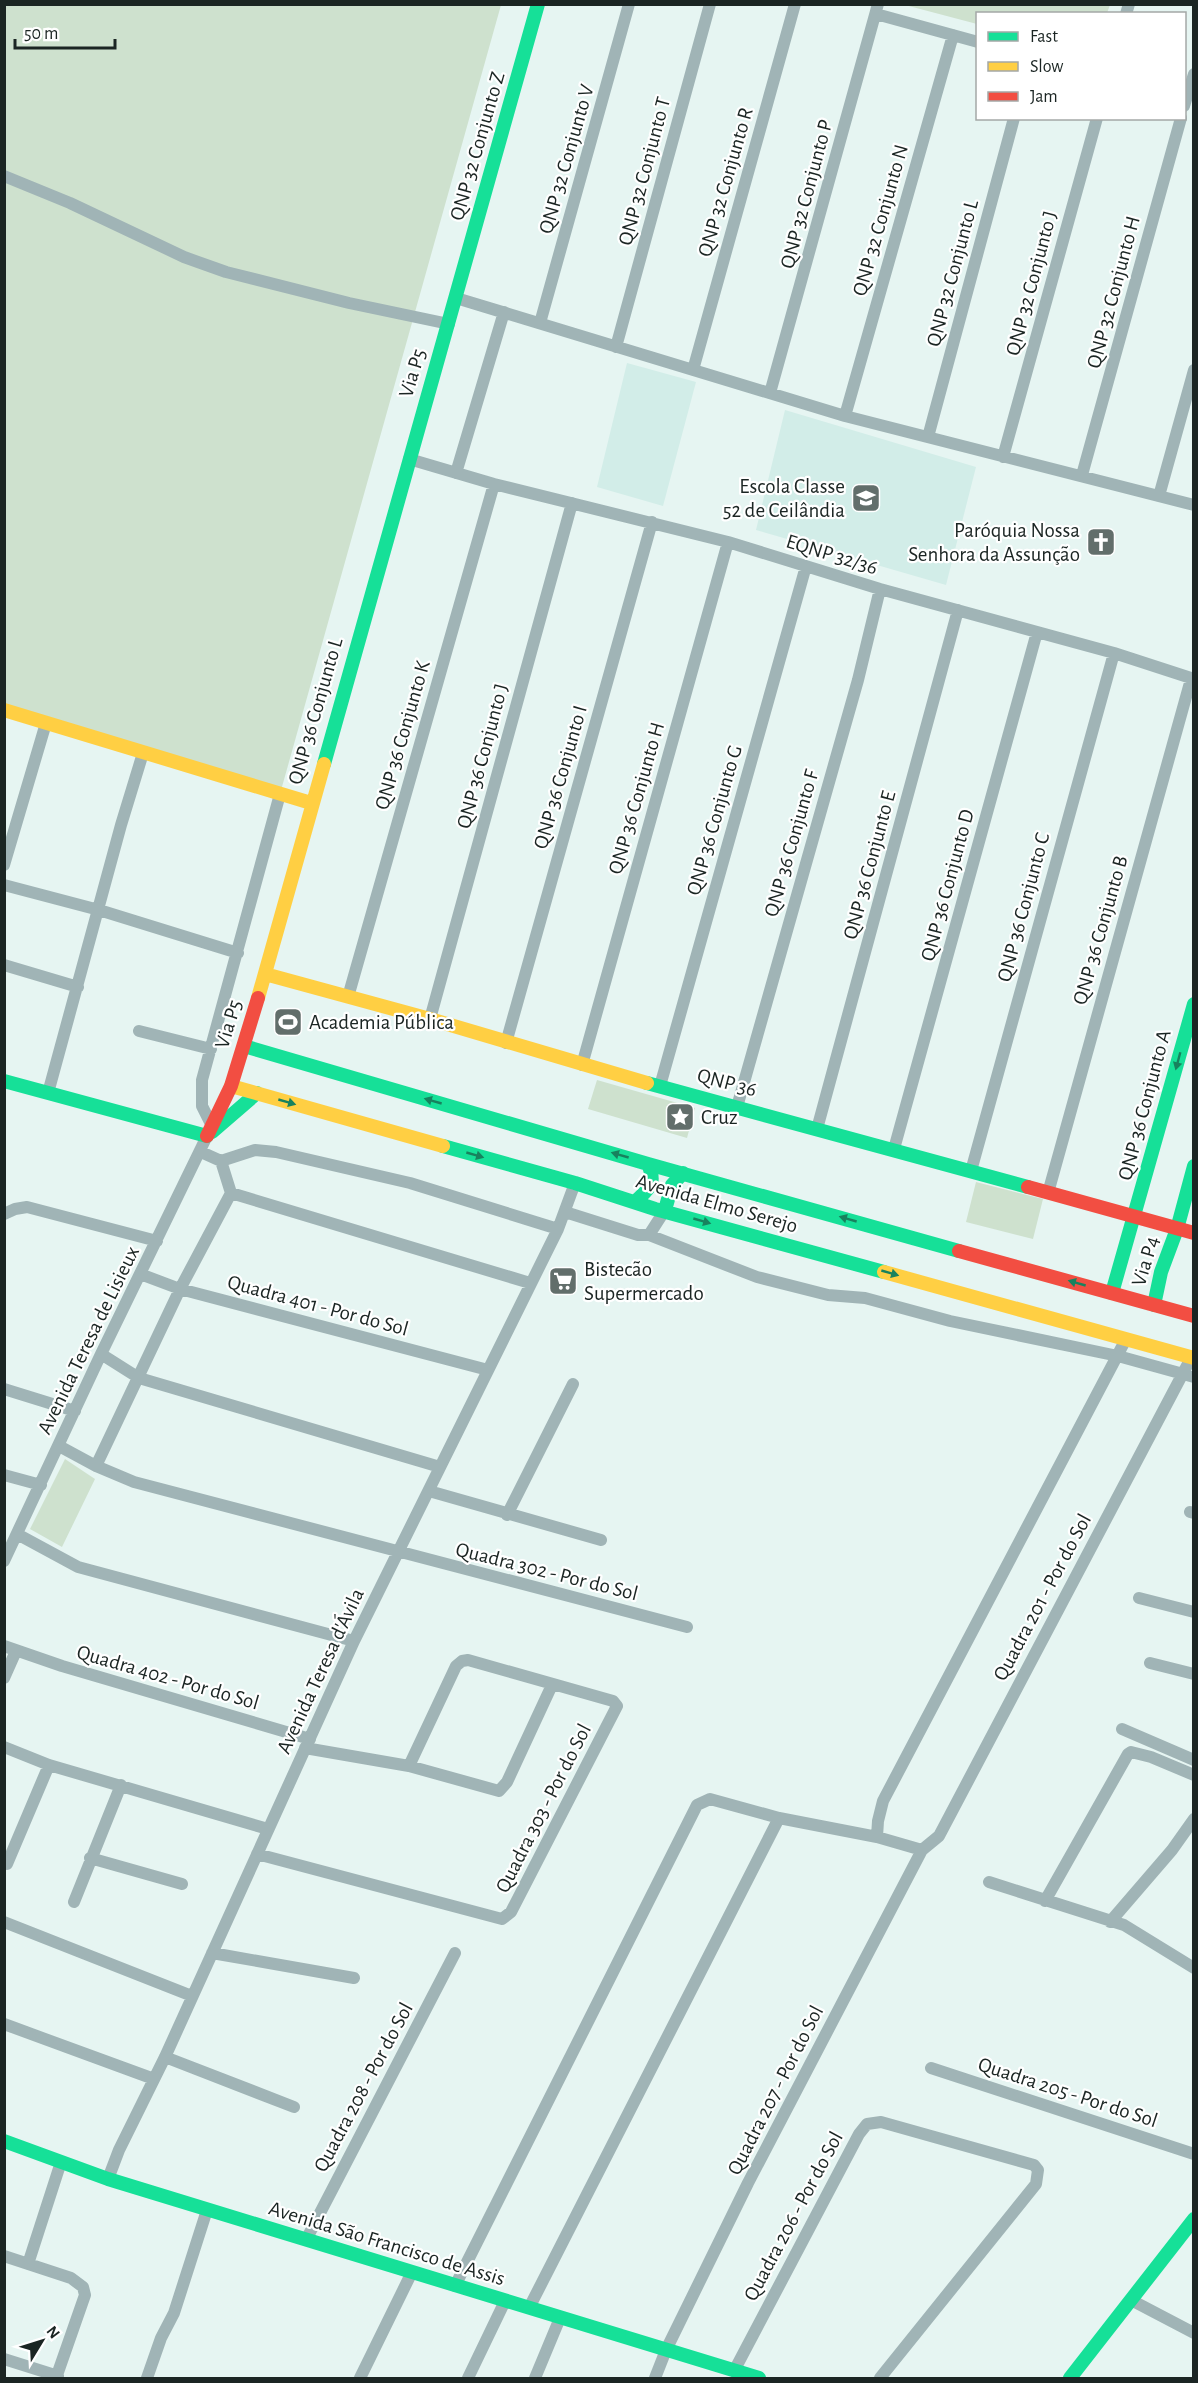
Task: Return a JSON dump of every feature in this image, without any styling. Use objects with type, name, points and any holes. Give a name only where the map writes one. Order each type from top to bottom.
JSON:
[{"type":"street","name":"QNP 32 Conjunto Z","points":[[456,298],[538,4]]},
{"type":"street","name":"QNP 32 Conjunto V","points":[[540,323],[628,4]]},
{"type":"street","name":"QNP 32 Conjunto T","points":[[616,347],[711,4]]},
{"type":"street","name":"QNP 32 Conjunto R","points":[[693,370],[795,4]]},
{"type":"street","points":[[877,9],[976,41]]},
{"type":"street","name":"QNP 32 Conjunto P","points":[[770,393],[877,9]]},
{"type":"street","name":"QNP 32 Conjunto N","points":[[845,416],[953,35]]},
{"type":"street","points":[[1186,102],[1194,74]]},
{"type":"street","name":"QNP 32 Conjunto L","points":[[928,437],[1013,120]]},
{"type":"street","name":"QNP 32 Conjunto J","points":[[1003,457],[1096,120]]},
{"type":"street","name":"QNP 32 Conjunto H","points":[[1082,475],[1180,120]]},
{"type":"street","points":[[4,176],[70,203],[184,257],[226,272],[349,303],[449,324]]},
{"type":"street","points":[[456,298],[845,416],[1194,505]]},
{"type":"street","name":"Via P5","points":[[409,459],[456,298]]},
{"type":"street","points":[[456,473],[504,312]]},
{"type":"street","points":[[1159,495],[1194,370]]},
{"type":"street","name":"EQNP 32/36","points":[[409,459],[494,484],[728,542],[880,589],[1114,652],[1192,679]]},
{"type":"street","name":"QNP 36 Conjunto L","points":[[265,974],[409,459]]},
{"type":"street","name":"QNP 36 Conjunto K","points":[[348,997],[494,484]]},
{"type":"street","name":"QNP 36 Conjunto J","points":[[430,1019],[572,503]]},
{"type":"street","name":"QNP 36 Conjunto I","points":[[506,1043],[652,522]]},
{"type":"street","name":"QNP 36 Conjunto H","points":[[582,1065],[728,542]]},
{"type":"street","name":"QNP 36 Conjunto G","points":[[660,1086],[806,566]]},
{"type":"street","name":"QNP 36 Conjunto F","points":[[737,1107],[858,681],[880,589]]},
{"type":"street","name":"QNP 36 Conjunto E","points":[[817,1129],[958,610]]},
{"type":"street","name":"QNP 36 Conjunto D","points":[[894,1149],[1037,632]]},
{"type":"street","name":"QNP 36 Conjunto C","points":[[971,1171],[1114,652]]},
{"type":"street","name":"QNP 36 Conjunto B","points":[[1048,1192],[1192,679]]},
{"type":"street","points":[[4,710],[311,803]]},
{"type":"street","points":[[4,864],[46,723]]},
{"type":"street","points":[[48,1093],[121,825],[143,753]]},
{"type":"street","points":[[210,1131],[202,1106],[202,1080],[280,794]]},
{"type":"street","points":[[4,885],[99,910],[238,953]]},
{"type":"street","points":[[4,965],[78,987]]},
{"type":"street","name":"Via P5","points":[[210,1131],[231,1086],[265,974]]},
{"type":"street","name":"QNP 36","points":[[265,974],[430,1019],[582,1065],[1194,1233]]},
{"type":"street","name":"QNP 36 Conjunto A","points":[[1135,1218],[1194,1004]]},
{"type":"street","points":[[139,1031],[211,1049]]},
{"type":"street","name":"Avenida Elmo Serejo","points":[[244,1046],[648,1164],[1194,1316]]},
{"type":"street","points":[[4,1081],[210,1131]]},
{"type":"street","name":"Avenida Elmo Serejo","points":[[231,1086],[1192,1358]]},
{"type":"street","points":[[210,1131],[257,1093]]},
{"type":"street","name":"Avenida Teresa de Lisieux","points":[[4,1561],[101,1354],[210,1131]]},
{"type":"street","points":[[201,1152],[221,1161],[255,1150],[276,1152],[410,1183],[558,1229]]},
{"type":"street","points":[[96,1466],[180,1289],[231,1193],[221,1161]]},
{"type":"street","points":[[635,1202],[652,1185],[653,1175],[648,1164]]},
{"type":"street","name":"Via P4","points":[[1154,1305],[1161,1272],[1177,1228],[1194,1166]]},
{"type":"street","points":[[649,1235],[665,1210],[669,1188],[674,1179],[683,1173]]},
{"type":"street","name":"Avenida Teresa d'Ávila","points":[[108,2179],[119,2150],[165,2057],[354,1641],[558,1229],[575,1183]]},
{"type":"street","points":[[231,1193],[530,1283]]},
{"type":"street","points":[[4,1214],[27,1207],[158,1240]]},
{"type":"street","points":[[565,1212],[638,1235],[649,1235],[757,1277],[828,1294],[865,1298],[950,1321],[1118,1356],[1188,1375]]},
{"type":"street","name":"Via P4","points":[[1112,1293],[1135,1218]]},
{"type":"street","name":"Quadra 401 - Por do Sol","points":[[140,1274],[180,1289],[488,1370]]},
{"type":"street","points":[[877,1837],[883,1801],[1126,1339]]},
{"type":"street","points":[[101,1354],[139,1378],[441,1467]]},
{"type":"street","name":"Quadra 201 - Por do Sol","points":[[922,1850],[939,1836],[1188,1375],[1192,1358]]},
{"type":"street","points":[[507,1515],[573,1384]]},
{"type":"street","points":[[4,1389],[75,1411]]},
{"type":"street","points":[[59,1446],[96,1466],[134,1482],[397,1552]]},
{"type":"street","points":[[4,1475],[41,1485]]},
{"type":"street","points":[[429,1491],[601,1540]]},
{"type":"street","points":[[17,1534],[78,1567],[354,1641]]},
{"type":"street","name":"Quadra 302 - Por do Sol","points":[[397,1552],[687,1627]]},
{"type":"street","points":[[1139,1598],[1194,1612]]},
{"type":"street","points":[[4,1678],[10,1648]]},
{"type":"street","name":"Quadra 402 - Por do Sol","points":[[10,1648],[308,1744]]},
{"type":"street","name":"Quadra 303 - Por do Sol","points":[[257,1854],[498,1919],[506,1918],[616,1708],[613,1701],[468,1660],[462,1661],[456,1666],[409,1766]]},
{"type":"street","points":[[1150,1663],[1194,1674]]},
{"type":"street","name":"Quadra 303 - Por do Sol","points":[[308,1744],[409,1766],[492,1790],[502,1789],[552,1685]]},
{"type":"street","points":[[1122,1729],[1194,1760]]},
{"type":"street","points":[[4,1746],[50,1765],[268,1829]]},
{"type":"street","points":[[1045,1900],[1128,1754],[1131,1752],[1150,1757],[1194,1775]]},
{"type":"street","points":[[7,1864],[50,1765]]},
{"type":"street","points":[[74,1902],[121,1785]]},
{"type":"street","points":[[455,2286],[697,1805],[710,1799],[779,1818],[877,1837],[922,1850]]},
{"type":"street","points":[[529,2308],[779,1818]]},
{"type":"street","points":[[1110,1922],[1172,1850],[1194,1819]]},
{"type":"street","name":"Quadra 207 - Por do Sol","points":[[655,2379],[666,2350],[748,2183],[922,1850]]},
{"type":"street","points":[[90,1858],[182,1884]]},
{"type":"street","points":[[989,1882],[1124,1925],[1194,1968]]},
{"type":"street","points":[[4,1922],[192,1996]]},
{"type":"street","points":[[212,1953],[354,1978]]},
{"type":"street","name":"Quadra 208 - Por do Sol","points":[[306,2240],[455,1953]]},
{"type":"street","points":[[4,2024],[154,2079]]},
{"type":"street","points":[[165,2057],[294,2107]]},
{"type":"street","name":"Quadra 205 - Por do Sol","points":[[931,2068],[1194,2154]]},
{"type":"street","name":"Quadra 206 - Por do Sol","points":[[734,2371],[859,2134],[867,2124],[881,2122],[1035,2165],[1038,2170],[1036,2184],[880,2379]]},
{"type":"street","name":"Avenida São Francisco de Assis","points":[[4,2141],[108,2179],[759,2379]]},
{"type":"street","points":[[28,2264],[61,2162]]},
{"type":"street","points":[[147,2379],[161,2338],[174,2313],[207,2210]]},
{"type":"street","points":[[1070,2379],[1194,2219]]},
{"type":"street","points":[[4,2256],[77,2281],[85,2292],[57,2378],[4,2359]]},
{"type":"street","points":[[360,2379],[412,2272]]},
{"type":"street","points":[[1131,2300],[1194,2333]]},
{"type":"street","points":[[468,2379],[505,2301]]},
{"type":"street","points":[[535,2379],[560,2318]]},
{"type":"shaded area","points":[[4,5],[501,5],[280,794],[5,714]]},
{"type":"shaded area","points":[[905,5],[1110,5],[1107,12],[976,12],[976,24]]},
{"type":"shaded area","points":[[627,363],[696,382],[663,506],[597,487]]},
{"type":"shaded area","name":"Escola Classe 52 de Ceilândia","points":[[785,410],[976,467],[946,585],[756,530]]},
{"type":"shaded area","points":[[597,1080],[695,1108],[687,1138],[588,1109]]},
{"type":"shaded area","points":[[976,1182],[1043,1199],[1033,1239],[966,1222]]},
{"type":"shaded area","points":[[65,1459],[95,1479],[62,1547],[30,1529]]},
{"type":"traffic: fast","points":[[324,764],[538,4]]},
{"type":"traffic: fast","points":[[1112,1293],[1194,1004]]},
{"type":"traffic: fast","points":[[244,1046],[648,1164],[959,1251]]},
{"type":"traffic: fast","points":[[4,1081],[207,1136]]},
{"type":"traffic: fast","points":[[647,1083],[1028,1187]]},
{"type":"traffic: fast","points":[[212,1132],[257,1093]]},
{"type":"traffic: fast","points":[[443,1146],[575,1183],[655,1209],[884,1272]]},
{"type":"traffic: fast","points":[[635,1202],[652,1182],[648,1164]]},
{"type":"traffic: fast","points":[[1154,1305],[1161,1272],[1177,1229],[1194,1166]]},
{"type":"traffic: fast","points":[[665,1210],[672,1185],[683,1173]]},
{"type":"traffic: fast","points":[[4,2141],[108,2179],[759,2378]]},
{"type":"traffic: fast","points":[[1070,2378],[1194,2219]]},
{"type":"traffic: slow","points":[[4,710],[311,803]]},
{"type":"traffic: slow","points":[[258,998],[324,764]]},
{"type":"traffic: slow","points":[[265,974],[430,1019],[647,1083]]},
{"type":"traffic: slow","points":[[231,1086],[443,1146]]},
{"type":"traffic: slow","points":[[884,1272],[1194,1358]]},
{"type":"traffic: jam","points":[[207,1136],[231,1086],[258,998]]},
{"type":"traffic: jam","points":[[1028,1187],[1194,1233]]},
{"type":"traffic: jam","points":[[959,1251],[1194,1316]]},
{"type":"place","name":"Escola Classe 52 de Ceilândia","points":[[866,498]]},
{"type":"place","name":"Paróquia Nossa Senhora da Assunção","points":[[1101,542]]},
{"type":"place","name":"Academia Pública","points":[[288,1022]]},
{"type":"place","name":"Cruz","points":[[680,1117]]},
{"type":"place","name":"Bistecão Supermercado","points":[[563,1281]]}]
